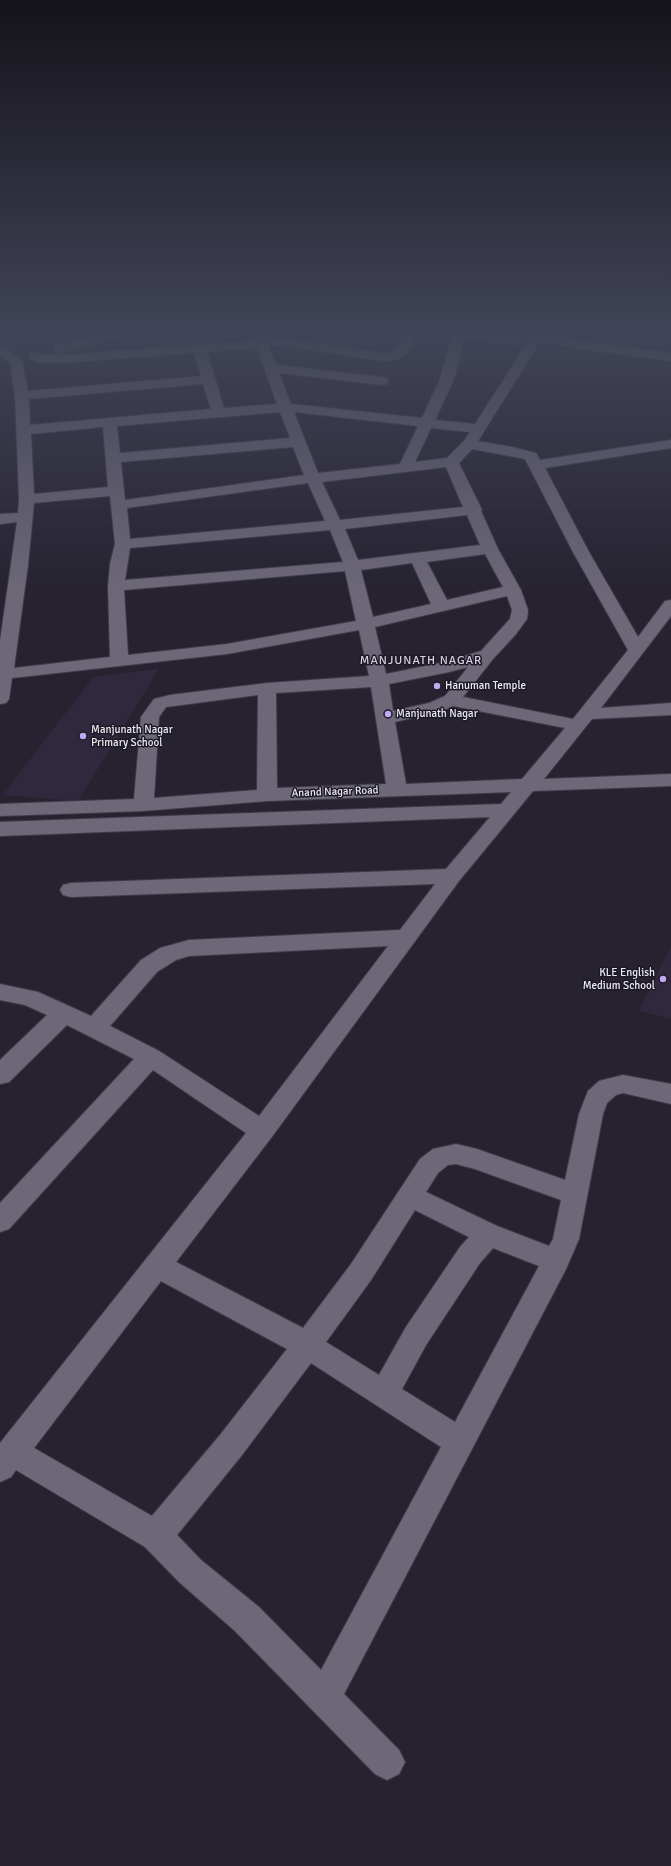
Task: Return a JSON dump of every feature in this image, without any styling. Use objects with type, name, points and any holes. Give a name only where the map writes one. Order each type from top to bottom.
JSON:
[{"type":"street","points":[[0,699],[4,674],[13,566],[27,499],[23,419]]},
{"type":"street","points":[[24,430],[145,419]]},
{"type":"street","points":[[289,419],[298,442],[344,543],[352,566],[379,681],[397,790]]},
{"type":"street","points":[[391,419],[479,430]]},
{"type":"street","points":[[406,468],[427,419]]},
{"type":"street","points":[[27,499],[118,498],[451,462],[469,444],[486,419]]},
{"type":"street","points":[[110,422],[123,544],[118,564],[116,586],[119,660]]},
{"type":"street","points":[[114,458],[298,442]]},
{"type":"street","points":[[469,444],[531,456],[537,465],[556,507],[636,648]]},
{"type":"street","points":[[537,465],[671,444]]},
{"type":"street","points":[[385,719],[435,707],[451,700],[518,619],[520,610],[513,590],[490,549],[474,510],[451,462]]},
{"type":"street","points":[[123,544],[335,525],[474,510]]},
{"type":"street","points":[[0,519],[24,517]]},
{"type":"street","points":[[116,586],[352,566],[490,549]]},
{"type":"street","points":[[417,558],[440,606]]},
{"type":"street","points":[[4,674],[227,649],[366,624],[513,590]]},
{"type":"street","points":[[387,1762],[247,1619],[190,1571],[156,1536],[6,1460],[262,1131],[452,876],[582,719],[671,604]]},
{"type":"street","points":[[143,805],[150,717],[160,704],[170,700],[267,688],[379,681],[449,667],[487,655]]},
{"type":"street","points":[[267,688],[267,795]]},
{"type":"street","points":[[451,700],[582,719],[671,710]]},
{"type":"street","name":"Anand Nagar Road","points":[[0,810],[143,805],[267,795],[671,780]]},
{"type":"street","points":[[0,829],[506,810]]},
{"type":"street","points":[[71,890],[452,876]]},
{"type":"street","points":[[94,1028],[149,966],[168,954],[189,948],[408,937]]},
{"type":"street","points":[[0,992],[30,998],[64,1013],[151,1057],[262,1131]]},
{"type":"street","points":[[0,1075],[64,1013]]},
{"type":"street","points":[[0,1221],[151,1057]]},
{"type":"street","points":[[324,1698],[556,1261],[566,1239],[591,1114],[596,1098],[608,1088],[622,1084],[671,1094]]},
{"type":"street","points":[[156,1536],[231,1446],[361,1272],[430,1166],[442,1156],[456,1154],[477,1159],[575,1194]]},
{"type":"street","points":[[410,1196],[488,1234],[556,1261]]},
{"type":"street","points":[[385,1393],[416,1336],[470,1255],[488,1234]]},
{"type":"street","points":[[157,1266],[307,1345],[385,1393],[460,1442]]},
{"type":"shaded area","name":"Manjunath Nagar Primary School","points":[[159,669],[78,801],[3,795],[93,677]]},
{"type":"shaded area","name":"KLE English Medium School","points":[[671,947],[671,1019],[639,1011]]},
{"type":"place","name":"Hanuman Temple","points":[[437,686]]},
{"type":"place","name":"Manjunath Nagar","points":[[388,714]]},
{"type":"place","name":"Manjunath Nagar Primary School","points":[[83,736]]},
{"type":"place","name":"KLE English Medium School","points":[[663,979]]},
{"type":"district","name":"MANJUNATH NAGAR","points":[[421,661]]}]
